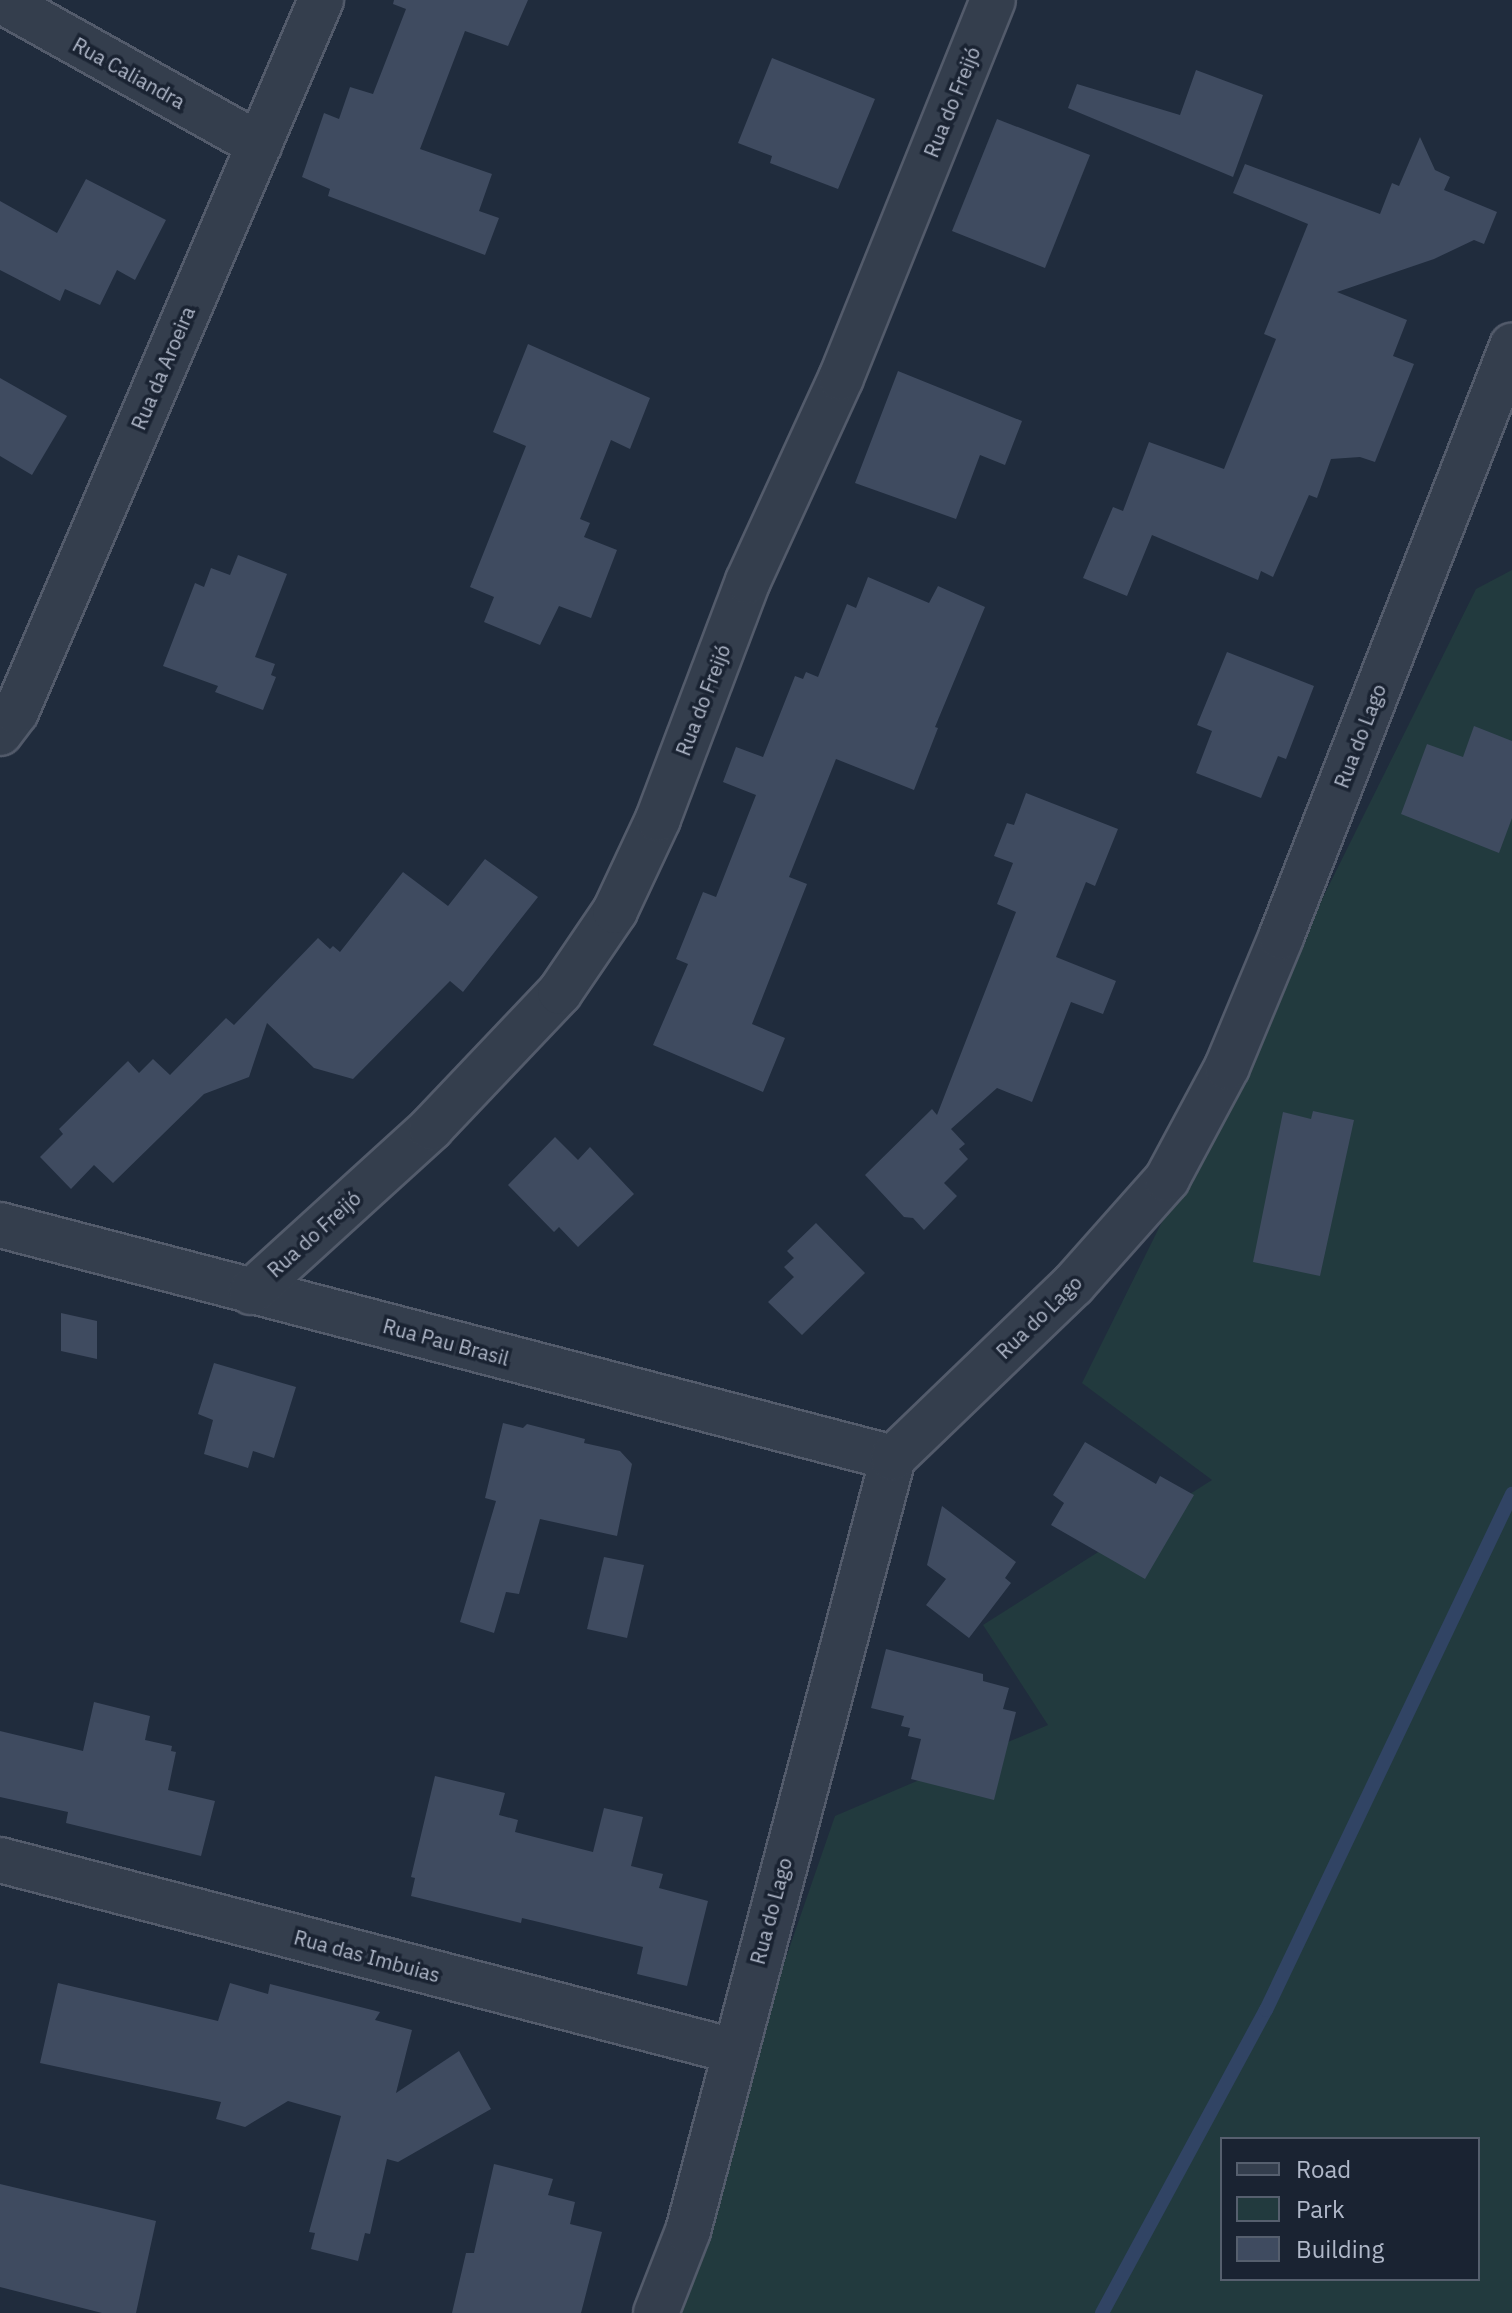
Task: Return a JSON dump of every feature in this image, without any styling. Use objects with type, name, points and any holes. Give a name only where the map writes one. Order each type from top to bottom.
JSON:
[{"type":"street","name":"Rua Caliandra","points":[[0,0],[259,145]]},
{"type":"street","name":"Rua da Aroeira","points":[[5,716],[321,0]]},
{"type":"street","name":"Rua do Freijó","points":[[251,1292],[431,1128],[560,992],[615,911],[658,819],[748,581],[841,378],[993,0]]},
{"type":"street","name":"Rua do Lago","points":[[656,2313],[688,2231],[893,1458],[1073,1285],[1167,1179],[1227,1067],[1281,937],[1512,346]]},
{"type":"street","name":"Rua Pau Brasil","points":[[0,1225],[893,1458]]},
{"type":"street","name":"Rua das Imbuias","points":[[0,1860],[734,2051]]},
{"type":"green space","points":[[1512,570],[1512,2313],[663,2313],[835,1816],[1048,1725],[983,1625],[1212,1480],[1082,1383],[1476,589]]},
{"type":"building","points":[[394,0],[528,0],[508,46],[465,31],[420,149],[492,174],[479,211],[499,218],[485,255],[328,196],[330,189],[302,177],[324,113],[339,119],[350,87],[373,94],[406,9],[393,4]]},
{"type":"building","points":[[772,58],[875,99],[838,189],[770,163],[772,156],[738,143]]},
{"type":"building","points":[[1196,70],[1263,95],[1233,177],[1068,108],[1077,84],[1180,115]]},
{"type":"building","points":[[997,119],[1090,155],[1045,268],[952,231]]},
{"type":"building","points":[[1420,137],[1435,170],[1450,177],[1444,190],[1497,212],[1484,244],[1474,240],[1434,259],[1337,292],[1407,320],[1393,356],[1414,364],[1375,462],[1360,457],[1331,459],[1317,498],[1309,495],[1273,577],[1261,571],[1258,580],[1152,535],[1127,596],[1083,578],[1113,507],[1123,511],[1149,442],[1224,469],[1276,339],[1264,334],[1308,224],[1233,193],[1245,164],[1380,214],[1392,183],[1399,186]]},
{"type":"building","points":[[86,179],[166,220],[135,280],[117,270],[100,305],[65,289],[60,301],[0,270],[0,201],[57,233]]},
{"type":"building","points":[[528,344],[650,398],[630,449],[611,440],[580,519],[590,523],[584,537],[617,550],[591,618],[559,606],[540,645],[484,622],[494,597],[470,587],[526,446],[493,432]]},
{"type":"building","points":[[898,371],[1022,421],[1005,465],[980,455],[956,519],[855,483]]},
{"type":"building","points":[[0,378],[67,416],[32,475],[0,456]]},
{"type":"building","points":[[238,555],[287,574],[255,657],[275,664],[271,675],[276,677],[263,710],[215,692],[218,686],[163,666],[195,583],[204,587],[211,568],[230,575]]},
{"type":"building","points":[[868,577],[929,603],[938,586],[985,607],[935,727],[938,728],[914,790],[836,759],[789,877],[807,884],[752,1024],[785,1038],[763,1092],[653,1045],[688,964],[676,959],[703,892],[716,897],[756,795],[723,782],[736,747],[763,757],[795,676],[803,679],[806,672],[818,677],[847,604],[856,608]]},
{"type":"building","points":[[1227,652],[1314,686],[1286,759],[1278,756],[1261,798],[1196,773],[1212,731],[1197,725]]},
{"type":"building","points":[[1474,726],[1512,741],[1512,818],[1499,853],[1401,814],[1427,744],[1463,757]]},
{"type":"building","points":[[1026,793],[1118,829],[1095,886],[1086,882],[1056,957],[1116,981],[1103,1014],[1071,1002],[1032,1102],[997,1088],[951,1129],[965,1144],[959,1149],[968,1159],[944,1183],[957,1196],[924,1230],[913,1218],[904,1217],[865,1175],[932,1109],[937,1115],[1016,912],[997,904],[1013,863],[994,856],[1007,823],[1014,825]]},
{"type":"building","points":[[485,859],[538,897],[463,992],[450,981],[353,1079],[314,1068],[267,1023],[249,1077],[204,1094],[113,1183],[94,1165],[71,1189],[40,1157],[63,1134],[59,1129],[128,1061],[139,1073],[153,1059],[170,1075],[226,1018],[234,1025],[318,938],[330,949],[333,946],[340,952],[403,872],[448,906]]},
{"type":"building","points":[[1313,1111],[1354,1120],[1320,1276],[1253,1262],[1283,1112],[1311,1119]]},
{"type":"building","points":[[555,1137],[578,1160],[590,1147],[634,1194],[578,1247],[559,1227],[554,1232],[508,1185]]},
{"type":"building","points":[[816,1223],[865,1273],[802,1335],[768,1302],[794,1277],[784,1267],[794,1258],[787,1251]]},
{"type":"building","points":[[61,1313],[97,1321],[97,1359],[61,1351]]},
{"type":"building","points":[[214,1363],[296,1387],[274,1458],[253,1451],[248,1468],[204,1454],[213,1420],[198,1414]]},
{"type":"building","points":[[503,1423],[523,1428],[527,1424],[585,1439],[584,1443],[620,1451],[632,1464],[617,1536],[540,1519],[519,1594],[506,1592],[494,1633],[460,1622],[496,1501],[485,1498]]},
{"type":"building","points":[[1085,1442],[1156,1484],[1160,1476],[1194,1495],[1145,1579],[1051,1525],[1064,1503],[1053,1495]]},
{"type":"building","points":[[942,1506],[1016,1562],[1005,1578],[1011,1583],[969,1638],[926,1605],[946,1579],[927,1565]]},
{"type":"building","points":[[604,1557],[644,1565],[627,1638],[587,1629]]},
{"type":"building","points":[[886,1649],[983,1674],[983,1681],[1009,1688],[1003,1709],[1016,1712],[994,1800],[911,1779],[921,1739],[908,1736],[910,1728],[901,1726],[904,1716],[871,1708]]},
{"type":"building","points":[[94,1702],[150,1716],[145,1740],[172,1746],[171,1751],[176,1752],[168,1790],[215,1801],[201,1856],[66,1823],[68,1812],[0,1797],[0,1731],[83,1751]]},
{"type":"building","points":[[435,1776],[505,1793],[499,1815],[518,1820],[515,1832],[593,1852],[604,1808],[643,1817],[631,1866],[663,1874],[659,1888],[708,1901],[687,1986],[637,1974],[643,1947],[522,1918],[521,1923],[411,1896],[415,1878],[411,1877]]},
{"type":"building","points":[[58,1983],[218,2021],[230,1983],[268,1994],[270,1984],[380,2012],[375,2020],[412,2030],[396,2093],[459,2051],[491,2109],[398,2162],[387,2159],[370,2234],[365,2233],[358,2261],[311,2249],[315,2233],[309,2232],[341,2116],[288,2101],[245,2127],[216,2119],[221,2102],[40,2063]]},
{"type":"building","points":[[494,2164],[553,2179],[548,2195],[575,2202],[570,2224],[602,2232],[581,2313],[452,2313],[466,2253],[474,2253]]},
{"type":"building","points":[[0,2184],[156,2221],[136,2313],[102,2313],[0,2287]]},
{"type":"waterway","points":[[1102,2313],[1266,2010],[1512,1494]]}]
